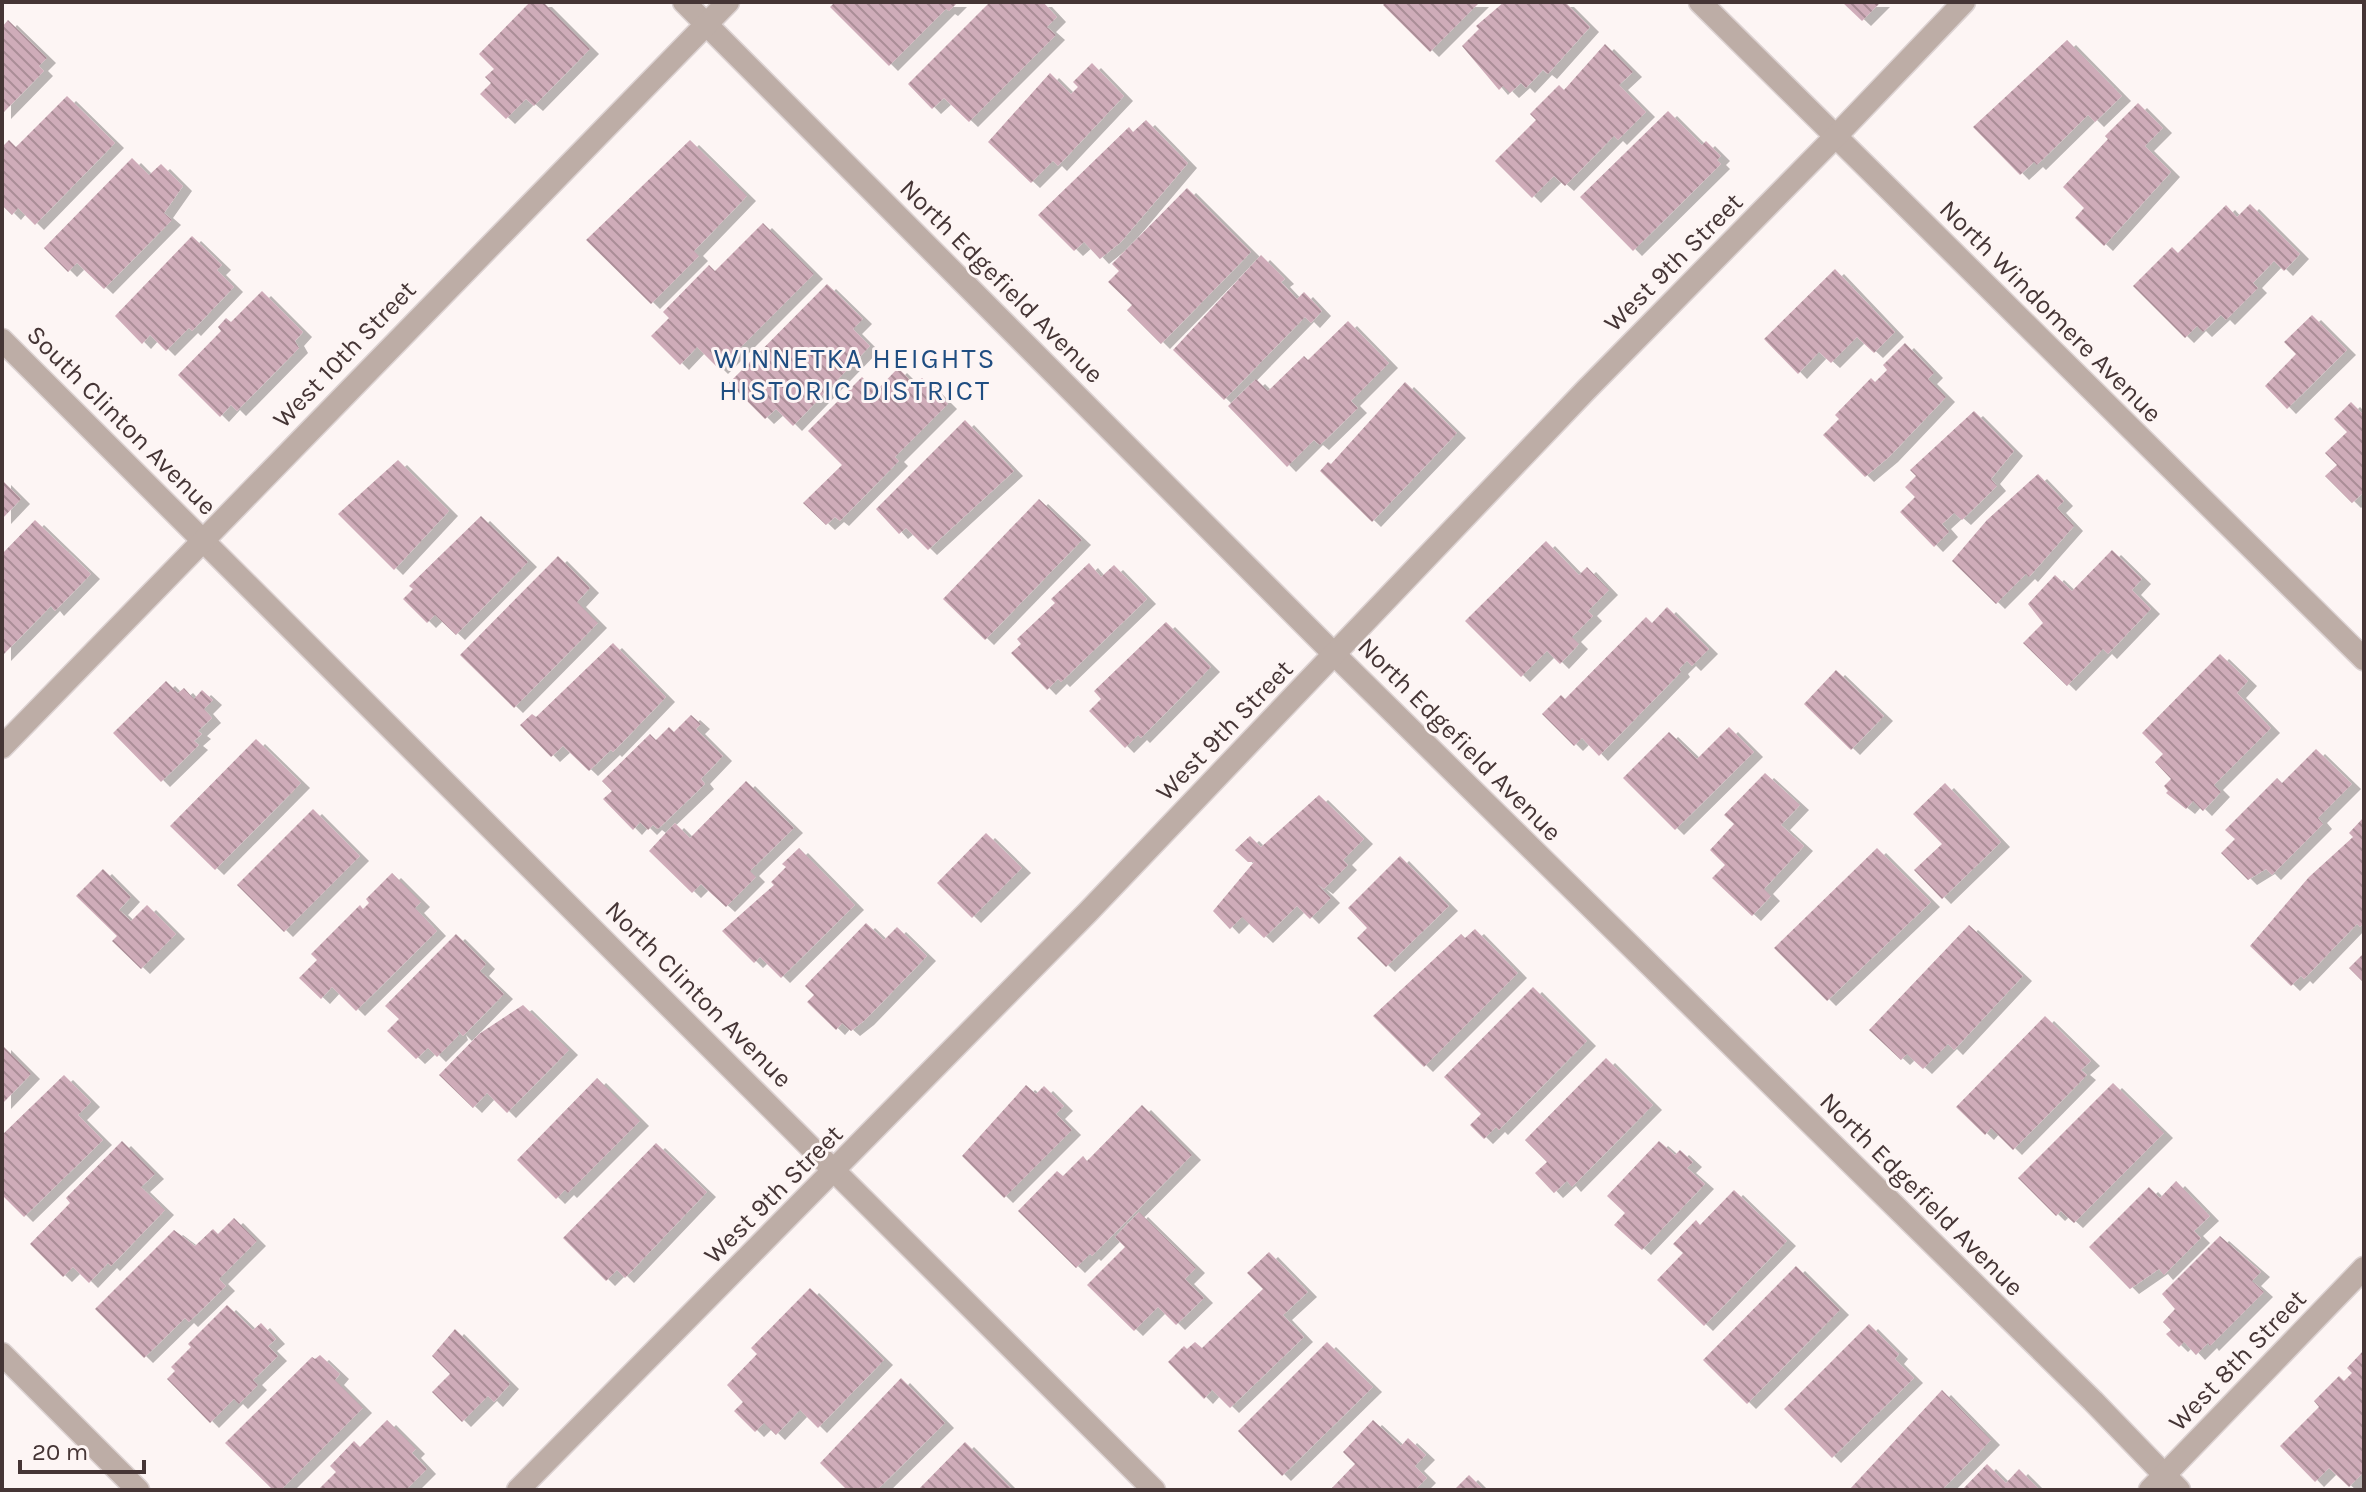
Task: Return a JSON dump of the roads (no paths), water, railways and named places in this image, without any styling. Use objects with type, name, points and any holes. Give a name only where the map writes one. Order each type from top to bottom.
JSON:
[{"type":"street","name":"North Edgefield Avenue","points":[[684,2],[1335,655],[2093,1401],[2164,1485]]},
{"type":"street","name":"West 10th Street","points":[[2,747],[728,2]]},
{"type":"street","name":"North Windomere Avenue","points":[[1700,2],[2364,659]]},
{"type":"street","name":"West 9th Street","points":[[518,1490],[836,1171],[1335,655],[1586,390],[1964,2]]},
{"type":"street","name":"South Clinton Avenue","points":[[2,340],[203,539]]},
{"type":"street","name":"North Clinton Avenue","points":[[203,539],[1154,1490]]},
{"type":"street","name":"West 8th Street","points":[[2164,1485],[2364,1268]]},
{"type":"street","points":[[2,1354],[138,1490]]},
{"type":"district","name":"WINNETKA HEIGHTS HISTORIC DISTRICT","points":[[855,374]]}]
